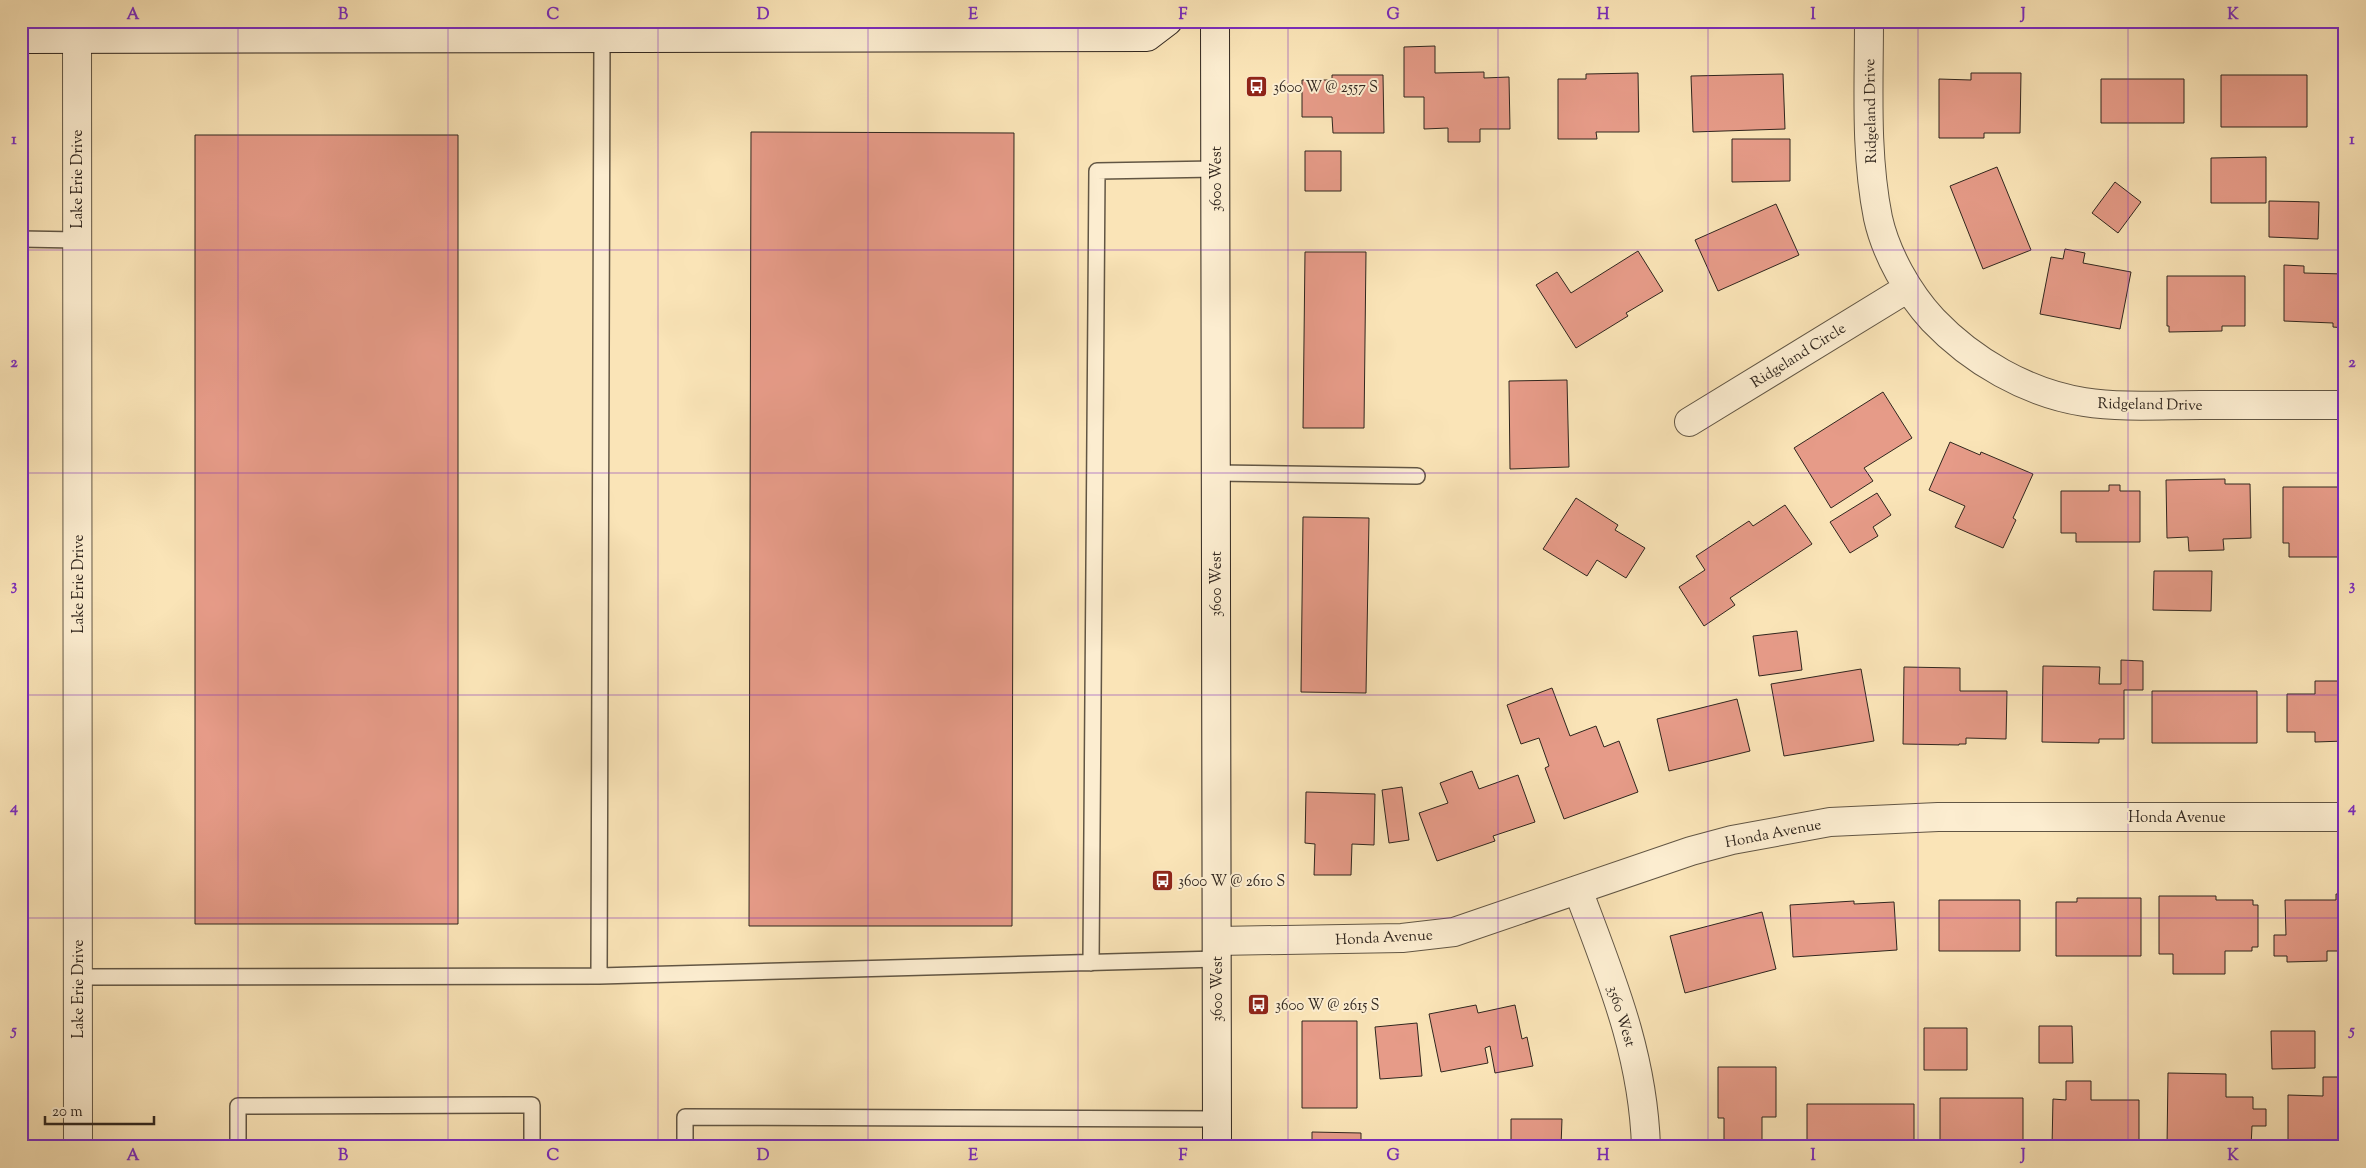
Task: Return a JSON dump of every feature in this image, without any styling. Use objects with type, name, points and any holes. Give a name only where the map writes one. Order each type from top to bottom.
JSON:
[{"type":"street","points":[[21,39],[77,30],[602,38],[1147,37],[1168,21]]},
{"type":"street","name":"3600 West","points":[[1215,21],[1218,1147]]},
{"type":"street","name":"Ridgeland Drive","points":[[1869,21],[1870,149],[1872,180],[1879,220],[1890,250],[1908,288],[1925,311],[1946,333],[1973,355],[2004,375],[2043,391],[2082,402],[2121,406],[2345,405]]},
{"type":"street","name":"Lake Erie Drive","points":[[77,30],[78,1147]]},
{"type":"street","name":"Ridgeland Circle","points":[[1689,422],[1908,288]]},
{"type":"street","name":"Honda Avenue","points":[[1217,950],[1432,935],[1481,924],[1715,844],[1830,822],[1938,817],[2345,817]]},
{"type":"street","name":"3560 West","points":[[1578,890],[1617,996],[1637,1065],[1644,1108],[1646,1147]]},
{"type":"lane","points":[[599,976],[602,38]]},
{"type":"lane","points":[[1091,963],[1097,171],[1216,170]]},
{"type":"lane","points":[[21,239],[77,240]]},
{"type":"lane","points":[[1216,473],[1417,476]]},
{"type":"lane","points":[[78,977],[599,976],[1091,963],[1217,950]]},
{"type":"lane","points":[[238,1147],[238,1106],[522,1105],[532,1105],[532,1147]]},
{"type":"lane","points":[[685,1147],[685,1117],[1218,1119]]},
{"type":"building","points":[[1435,46],[1435,73],[1484,72],[1484,78],[1509,77],[1510,129],[1480,129],[1480,142],[1448,142],[1448,128],[1424,129],[1424,97],[1404,97],[1404,47]]},
{"type":"building","points":[[1638,73],[1639,132],[1596,132],[1597,139],[1558,139],[1558,79],[1586,79],[1586,74]]},
{"type":"building","points":[[1971,73],[2021,73],[2020,133],[1984,133],[1984,138],[1939,138],[1939,79],[1971,80]]},
{"type":"building","points":[[1783,74],[1785,129],[1693,132],[1691,76]]},
{"type":"building","points":[[1332,75],[1383,75],[1384,133],[1333,133],[1332,117],[1302,117],[1302,80],[1332,80]]},
{"type":"building","points":[[2221,75],[2307,75],[2307,127],[2221,127]]},
{"type":"building","points":[[2101,79],[2184,79],[2184,123],[2101,123]]},
{"type":"building","points":[[2340,82],[2345,82],[2345,120],[2341,120]]},
{"type":"building","points":[[751,132],[1014,133],[1012,926],[749,926]]},
{"type":"building","points":[[195,135],[458,135],[458,924],[195,924]]},
{"type":"building","points":[[1732,139],[1790,139],[1790,181],[1732,182]]},
{"type":"building","points":[[1305,151],[1341,151],[1341,191],[1305,191]]},
{"type":"building","points":[[2266,157],[2266,203],[2211,203],[2211,158]]},
{"type":"building","points":[[1997,167],[2031,250],[1983,269],[1950,186]]},
{"type":"building","points":[[2115,182],[2141,202],[2118,233],[2092,213]]},
{"type":"building","points":[[2269,201],[2319,202],[2318,239],[2269,237]]},
{"type":"building","points":[[1776,204],[1799,255],[1718,291],[1695,240]]},
{"type":"building","points":[[2065,249],[2085,253],[2083,263],[2131,272],[2120,329],[2040,314],[2051,257],[2063,259]]},
{"type":"building","points":[[1638,251],[1663,291],[1626,313],[1628,316],[1576,348],[1536,285],[1557,272],[1571,293]]},
{"type":"building","points":[[1305,252],[1366,252],[1364,428],[1303,428]]},
{"type":"building","points":[[2284,265],[2304,266],[2304,273],[2345,274],[2345,328],[2333,327],[2333,323],[2284,321]]},
{"type":"building","points":[[2167,276],[2245,276],[2245,326],[2222,326],[2222,331],[2169,332],[2169,326],[2167,326]]},
{"type":"building","points":[[1567,380],[1569,467],[1510,469],[1509,381]]},
{"type":"building","points":[[1883,392],[1912,438],[1864,468],[1873,481],[1831,508],[1794,448]]},
{"type":"building","points":[[1950,442],[1980,455],[1981,452],[2033,474],[2013,518],[2016,520],[2003,548],[1955,527],[1965,506],[1929,490]]},
{"type":"building","points":[[2225,479],[2225,484],[2250,484],[2251,538],[2223,539],[2224,550],[2189,551],[2188,537],[2167,538],[2166,480]]},
{"type":"building","points":[[2109,485],[2120,485],[2120,491],[2140,491],[2140,542],[2076,542],[2076,533],[2061,533],[2061,491],[2109,491]]},
{"type":"building","points":[[2283,487],[2345,487],[2345,557],[2289,557],[2289,543],[2283,543]]},
{"type":"building","points":[[1877,493],[1891,515],[1873,527],[1878,536],[1850,553],[1830,522]]},
{"type":"building","points":[[1576,498],[1618,525],[1615,530],[1645,548],[1626,578],[1597,560],[1587,576],[1543,549]]},
{"type":"building","points":[[1785,505],[1812,544],[1730,598],[1735,605],[1704,626],[1679,587],[1705,570],[1696,556],[1749,521],[1753,526]]},
{"type":"building","points":[[1303,517],[1369,518],[1366,693],[1301,692]]},
{"type":"building","points":[[2154,571],[2212,571],[2211,611],[2153,610]]},
{"type":"building","points":[[1797,631],[1802,670],[1759,676],[1753,636]]},
{"type":"building","points":[[2121,660],[2143,661],[2143,690],[2124,690],[2124,739],[2099,739],[2099,743],[2042,742],[2043,666],[2100,667],[2099,684],[2121,684]]},
{"type":"building","points":[[1904,667],[1960,668],[1960,691],[2007,691],[2006,739],[1966,738],[1966,744],[1959,745],[1903,744]]},
{"type":"building","points":[[1861,669],[1874,741],[1784,756],[1771,684]]},
{"type":"building","points":[[2315,681],[2345,681],[2345,741],[2315,742],[2315,732],[2287,732],[2287,694],[2315,694]]},
{"type":"building","points":[[1552,688],[1570,736],[1596,726],[1604,747],[1619,741],[1638,792],[1564,819],[1545,768],[1549,766],[1539,738],[1521,744],[1507,705]]},
{"type":"building","points":[[2152,691],[2257,691],[2257,743],[2152,743]]},
{"type":"building","points":[[1737,699],[1750,751],[1669,771],[1657,719]]},
{"type":"building","points":[[1472,771],[1479,789],[1518,775],[1535,822],[1493,836],[1495,841],[1437,861],[1419,813],[1448,803],[1440,783]]},
{"type":"building","points":[[1402,787],[1409,840],[1389,843],[1382,790]]},
{"type":"building","points":[[1306,792],[1375,794],[1374,845],[1352,844],[1351,875],[1314,875],[1315,844],[1305,843]]},
{"type":"building","points":[[2336,894],[2345,894],[2345,951],[2327,951],[2327,961],[2287,962],[2287,956],[2274,956],[2274,935],[2286,935],[2285,900],[2336,900]]},
{"type":"building","points":[[2159,896],[2216,896],[2216,900],[2253,900],[2253,905],[2258,905],[2258,947],[2252,947],[2252,951],[2225,951],[2225,974],[2173,974],[2173,954],[2159,954]]},
{"type":"building","points":[[2077,898],[2141,898],[2141,956],[2056,956],[2056,902],[2077,902]]},
{"type":"building","points":[[1939,900],[2020,900],[2020,951],[1939,951]]},
{"type":"building","points":[[1854,901],[1854,904],[1894,902],[1897,950],[1793,957],[1790,905]]},
{"type":"building","points":[[1762,912],[1776,969],[1685,993],[1670,936]]},
{"type":"building","points":[[1476,1005],[1478,1013],[1515,1005],[1522,1039],[1527,1037],[1533,1066],[1495,1073],[1490,1046],[1485,1048],[1488,1063],[1441,1072],[1429,1014]]},
{"type":"building","points":[[1302,1021],[1357,1021],[1357,1108],[1302,1108]]},
{"type":"building","points":[[1417,1023],[1422,1076],[1380,1079],[1375,1027]]},
{"type":"building","points":[[2039,1026],[2072,1026],[2073,1063],[2039,1063]]},
{"type":"building","points":[[1924,1028],[1967,1028],[1967,1070],[1924,1070]]},
{"type":"building","points":[[2271,1031],[2315,1031],[2315,1068],[2272,1069]]},
{"type":"building","points":[[1718,1067],[1776,1067],[1776,1117],[1762,1117],[1762,1147],[1724,1147],[1724,1118],[1718,1118]]},
{"type":"building","points":[[2168,1073],[2226,1074],[2226,1097],[2253,1097],[2253,1109],[2266,1109],[2266,1126],[2252,1126],[2251,1147],[2167,1147]]},
{"type":"building","points":[[2323,1077],[2345,1077],[2345,1147],[2288,1147],[2288,1095],[2323,1096]]},
{"type":"building","points":[[2066,1081],[2091,1081],[2091,1100],[2139,1100],[2139,1147],[2052,1147],[2053,1099],[2066,1100]]},
{"type":"building","points":[[1940,1098],[2023,1098],[2023,1144],[1940,1144]]},
{"type":"building","points":[[1807,1104],[1914,1104],[1914,1147],[1807,1147]]},
{"type":"building","points":[[1511,1119],[1562,1119],[1561,1147],[1511,1147]]},
{"type":"building","points":[[1312,1132],[1361,1133],[1361,1147],[1312,1147]]},
{"type":"place","name":"3600 W @ 2557 S","points":[[1257,87]]},
{"type":"place","name":"3600 W @ 2610 S","points":[[1162,881]]},
{"type":"place","name":"3600 W @ 2615 S","points":[[1259,1005]]}]
